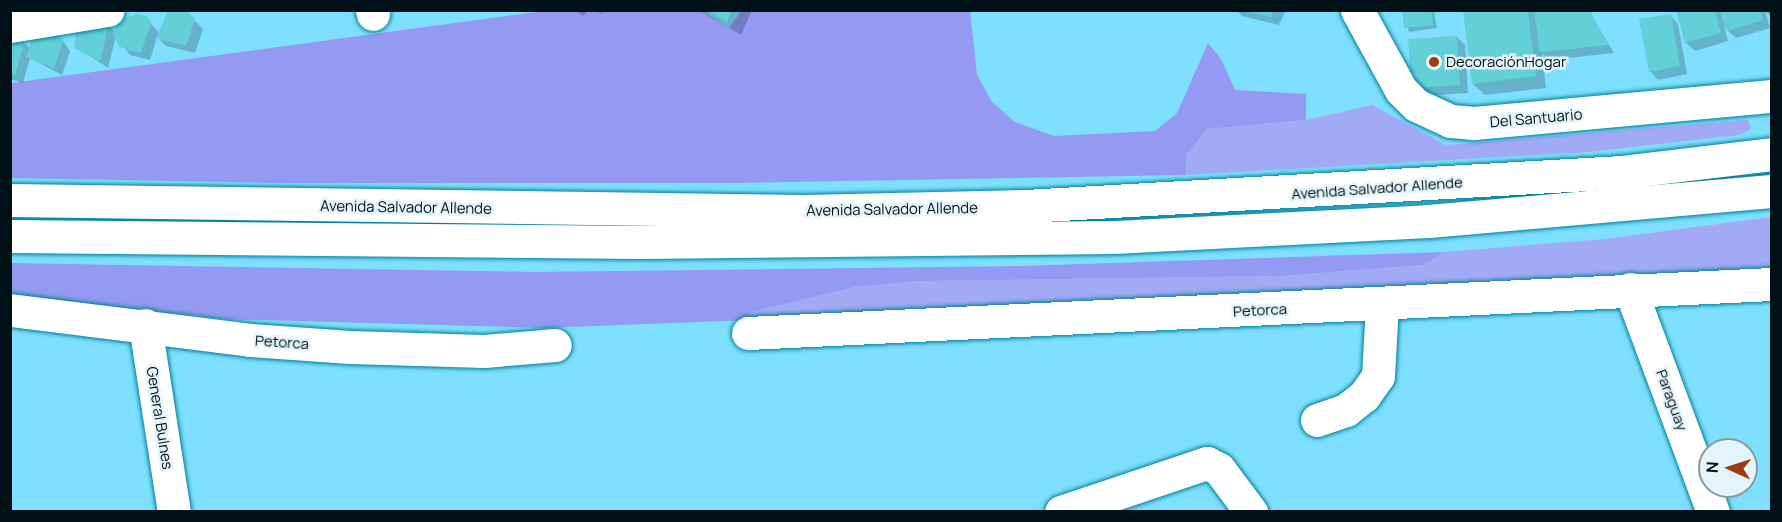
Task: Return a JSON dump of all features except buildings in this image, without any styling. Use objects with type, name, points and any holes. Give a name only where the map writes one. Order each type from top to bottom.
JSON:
[{"type":"main road","points":[[10,27],[108,10]]},
{"type":"main road","name":"Del Santuario","points":[[1357,10],[1401,90],[1416,105],[1451,121],[1474,123],[1772,96]]},
{"type":"main road","name":"Avenida Salvador Allende","points":[[10,200],[791,211],[1025,206],[1598,174],[1772,154]]},
{"type":"main road","name":"Avenida Salvador Allende","points":[[10,236],[641,242],[1114,237],[1439,220],[1772,191]]},
{"type":"main road","name":"Petorca","points":[[748,333],[1772,284]]},
{"type":"main road","name":"Paraguay","points":[[1630,289],[1713,512]]},
{"type":"main road","points":[[1317,420],[1346,410],[1364,396],[1378,376],[1382,304]]},
{"type":"main road","name":"Petorca","points":[[10,310],[145,325],[250,340],[350,347],[484,351],[555,345]]},
{"type":"main road","name":"General Bulnes","points":[[145,325],[174,512]]},
{"type":"main road","points":[[1060,512],[1199,464],[1214,465],[1251,512]]},
{"type":"shaded area","points":[[551,10],[702,11],[729,28],[741,11],[970,11],[977,75],[992,102],[1015,122],[1054,136],[1155,131],[1177,113],[1208,43],[1221,59],[1235,90],[1306,94],[1306,120],[1207,129],[1186,155],[1186,175],[738,183],[278,183],[11,178],[11,83]]},
{"type":"shaded area","points":[[1372,105],[1446,145],[1748,120],[1751,129],[1739,135],[1588,152],[1186,175],[1186,155],[1207,129],[1306,120]]},
{"type":"shaded area","points":[[1771,217],[1771,274],[749,320],[749,312],[855,287],[920,281],[1281,276],[1423,265],[1444,252],[1605,239]]},
{"type":"shaded area","points":[[1444,252],[1423,265],[1281,276],[920,281],[855,287],[750,312],[749,320],[544,328],[226,319],[11,296],[11,263],[536,272],[1019,266]]},
{"type":"place","name":"DecoraciónHogar","points":[[1434,62]]}]
